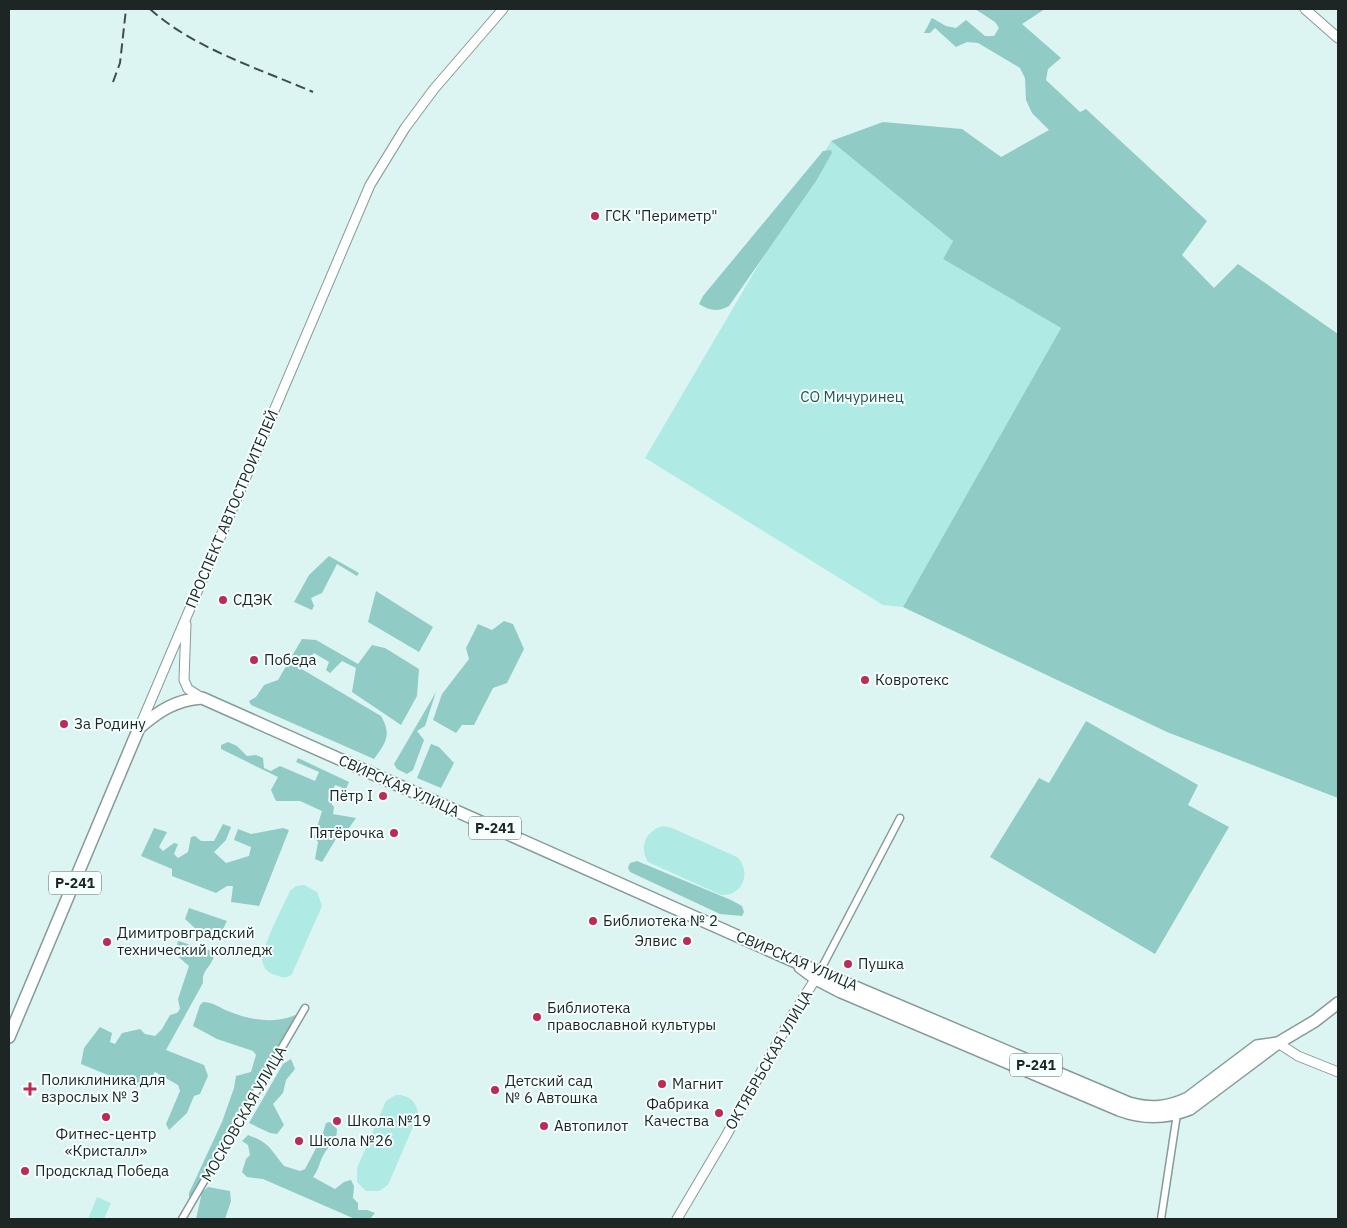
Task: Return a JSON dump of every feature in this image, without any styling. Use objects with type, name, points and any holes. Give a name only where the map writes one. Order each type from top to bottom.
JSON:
[{"type":"highway","name":"Р-241","points":[[139,728],[164,708],[179,702],[202,698]]},
{"type":"highway","name":"СВИРСКАЯ УЛИЦА","points":[[202,698],[789,959],[818,975],[1129,1103],[1145,1107],[1161,1107],[1188,1098],[1257,1046],[1278,1043]]},
{"type":"highway","name":"ПРОСПЕКТ АВТОСТРОИТЕЛЕЙ","points":[[9,1036],[139,728]]},
{"type":"highway","name":"СВИРСКАЯ УЛИЦА","points":[[818,975],[841,992],[1125,1113],[1148,1118],[1177,1114],[1203,1100],[1278,1043],[1315,1021],[1338,1003]]},
{"type":"main road","name":"ПРОСПЕКТ АВТОСТРОИТЕЛЕЙ","points":[[139,728],[370,185],[405,128],[434,89],[503,9]]},
{"type":"main road","points":[[1305,9],[1338,38]]},
{"type":"main road","name":"СВИРСКАЯ УЛИЦА","points":[[186,618],[184,680],[188,689],[202,698]]},
{"type":"main road","name":"ОКТЯБРЬСКАЯ УЛИЦА","points":[[676,1219],[726,1136],[787,1024],[818,975]]},
{"type":"main road","points":[[1278,1043],[1298,1056],[1338,1072]]},
{"type":"street","name":"ОКТЯБРЬСКАЯ УЛИЦА","points":[[818,975],[900,818]]},
{"type":"street","name":"МОСКОВСКАЯ УЛИЦА","points":[[182,1219],[305,1008]]},
{"type":"street","points":[[1161,1219],[1177,1114]]},
{"type":"green space","name":"СО Мичуринец","points":[[831,141],[953,241],[943,259],[1061,328],[903,607],[883,605],[645,458]]},
{"type":"green space","points":[[663,826],[672,828],[737,857],[744,869],[743,882],[740,888],[729,895],[721,895],[648,862],[644,851],[645,840],[657,828]]},
{"type":"green space","points":[[304,885],[317,892],[322,906],[292,974],[287,977],[280,977],[267,971],[262,960],[263,954],[290,891],[296,886]]},
{"type":"green space","points":[[396,1095],[405,1096],[412,1100],[418,1115],[388,1185],[379,1191],[366,1191],[357,1182],[357,1168],[386,1101]]},
{"type":"green space","points":[[97,1197],[111,1203],[104,1219],[88,1219]]},
{"type":"shaded area","points":[[975,9],[1045,9],[1022,24],[1061,58],[1048,69],[1046,80],[1080,112],[1086,109],[1207,221],[1182,255],[1214,288],[1238,264],[1338,334],[1338,798],[1167,732],[903,607],[1061,328],[943,259],[953,241],[831,141],[883,122],[962,129],[1001,157],[1049,130],[1032,113],[1026,100],[1025,78],[1020,68],[978,43],[967,42],[956,47],[935,28],[930,33],[924,33],[932,18],[946,26],[956,28],[966,20],[985,36],[994,36],[999,28],[995,22]]},
{"type":"shaded area","points":[[831,150],[832,153],[816,181],[729,306],[714,310],[699,304],[703,296],[823,151]]},
{"type":"shaded area","points":[[329,556],[359,573],[357,576],[337,564],[322,593],[311,598],[314,606],[312,610],[294,602],[309,575]]},
{"type":"shaded area","points":[[376,591],[433,627],[419,652],[368,622]]},
{"type":"shaded area","points":[[504,621],[513,624],[524,649],[507,683],[493,688],[474,725],[462,725],[456,733],[433,720],[442,694],[469,659],[466,648],[478,624],[492,630]]},
{"type":"shaded area","points":[[302,639],[316,640],[358,664],[372,645],[385,648],[419,669],[417,696],[401,725],[352,692],[356,668],[342,661],[330,673],[326,670],[329,662],[314,653],[300,668],[381,716],[387,733],[382,748],[374,759],[251,705],[249,701],[256,697],[264,685],[278,680]]},
{"type":"shaded area","points":[[436,692],[425,726],[417,731],[424,740],[413,770],[407,774],[397,769],[394,764]]},
{"type":"shaded area","points":[[1086,721],[1198,785],[1188,805],[1229,827],[1155,954],[990,857],[1039,778],[1049,783]]},
{"type":"shaded area","points":[[228,742],[237,746],[247,756],[256,755],[263,758],[264,768],[271,771],[280,766],[315,781],[319,772],[296,762],[298,758],[349,782],[346,789],[335,785],[328,800],[334,807],[333,814],[356,818],[349,828],[342,829],[322,862],[315,859],[318,842],[314,837],[322,811],[300,801],[276,801],[271,790],[278,777],[221,749],[221,745]]},
{"type":"shaded area","points":[[431,744],[439,747],[454,763],[441,788],[417,778]]},
{"type":"shaded area","points":[[223,824],[231,827],[226,840],[214,852],[226,863],[249,856],[251,847],[234,840],[238,829],[251,834],[283,828],[289,830],[259,906],[231,902],[233,886],[227,886],[216,893],[172,876],[172,869],[141,856],[154,828],[167,832],[159,847],[163,851],[174,843],[178,844],[174,854],[178,858],[188,852],[191,837],[195,836],[201,841],[214,841]]},
{"type":"shaded area","points":[[637,861],[731,900],[742,906],[744,912],[742,916],[720,914],[630,872],[628,868],[630,863]]},
{"type":"shaded area","points":[[189,908],[227,921],[218,939],[197,930],[185,919]]},
{"type":"shaded area","points":[[178,941],[212,950],[214,955],[205,972],[203,983],[166,1050],[204,1065],[208,1076],[200,1094],[194,1096],[187,1113],[169,1130],[166,1124],[180,1091],[178,1085],[155,1072],[142,1089],[81,1064],[84,1048],[100,1027],[112,1033],[110,1042],[115,1044],[122,1033],[140,1029],[145,1034],[155,1036],[162,1029],[170,1015],[177,1013],[180,1009],[178,999],[189,966],[175,954]]},
{"type":"shaded area","points":[[203,1002],[212,1003],[225,1010],[260,1020],[277,1020],[297,1016],[189,1201],[189,1193],[222,1122],[234,1088],[236,1076],[251,1072],[256,1055],[253,1051],[217,1039],[193,1026],[200,1005]]},
{"type":"shaded area","points":[[291,1059],[295,1069],[286,1080],[283,1093],[273,1104],[284,1125],[277,1134],[270,1133],[249,1123],[283,1064]]},
{"type":"shaded area","points":[[330,1122],[337,1129],[336,1137],[324,1154],[313,1177],[335,1189],[344,1182],[351,1180],[354,1186],[353,1198],[358,1203],[358,1210],[367,1210],[375,1213],[370,1219],[355,1219],[263,1179],[247,1177],[242,1172],[246,1159],[250,1155],[248,1145],[242,1141],[248,1135],[265,1144],[284,1166],[300,1171],[305,1169],[321,1139],[326,1123]]},
{"type":"shaded area","points":[[208,1187],[230,1191],[231,1201],[225,1219],[196,1219],[202,1192]]},
{"type":"railway","points":[[113,82],[120,63],[126,9]]},
{"type":"railway","points":[[150,9],[167,23],[206,46],[313,92]]},
{"type":"place","name":"ГСК \"Периметр\"","points":[[595,216]]},
{"type":"place","name":"СДЭК","points":[[223,600]]},
{"type":"place","name":"Победа","points":[[254,660]]},
{"type":"place","name":"Ковротекс","points":[[865,680]]},
{"type":"place","name":"За Родину","points":[[64,724]]},
{"type":"place","name":"Пётр I","points":[[383,796]]},
{"type":"place","name":"Пятёрочка","points":[[394,833]]},
{"type":"place","name":"Библиотека № 2","points":[[593,921]]},
{"type":"place","name":"Элвис","points":[[687,941]]},
{"type":"place","name":"Димитровградский технический колледж","points":[[107,942]]},
{"type":"place","name":"Пушка","points":[[848,964]]},
{"type":"place","name":"Библиотека православной культуры","points":[[537,1017]]},
{"type":"place","name":"Магнит","points":[[662,1084]]},
{"type":"place","name":"Поликлиника для взрослых № 3","points":[[30,1089]]},
{"type":"place","name":"Детский сад № 6 Автошка","points":[[495,1090]]},
{"type":"place","name":"Фабрика Качества","points":[[719,1113]]},
{"type":"place","name":"Фитнес-центр «Кристалл»","points":[[106,1117]]},
{"type":"place","name":"Школа №19","points":[[337,1121]]},
{"type":"place","name":"Автопилот","points":[[544,1126]]},
{"type":"place","name":"Школа №26","points":[[299,1141]]},
{"type":"place","name":"Продсклад Победа","points":[[25,1171]]}]
